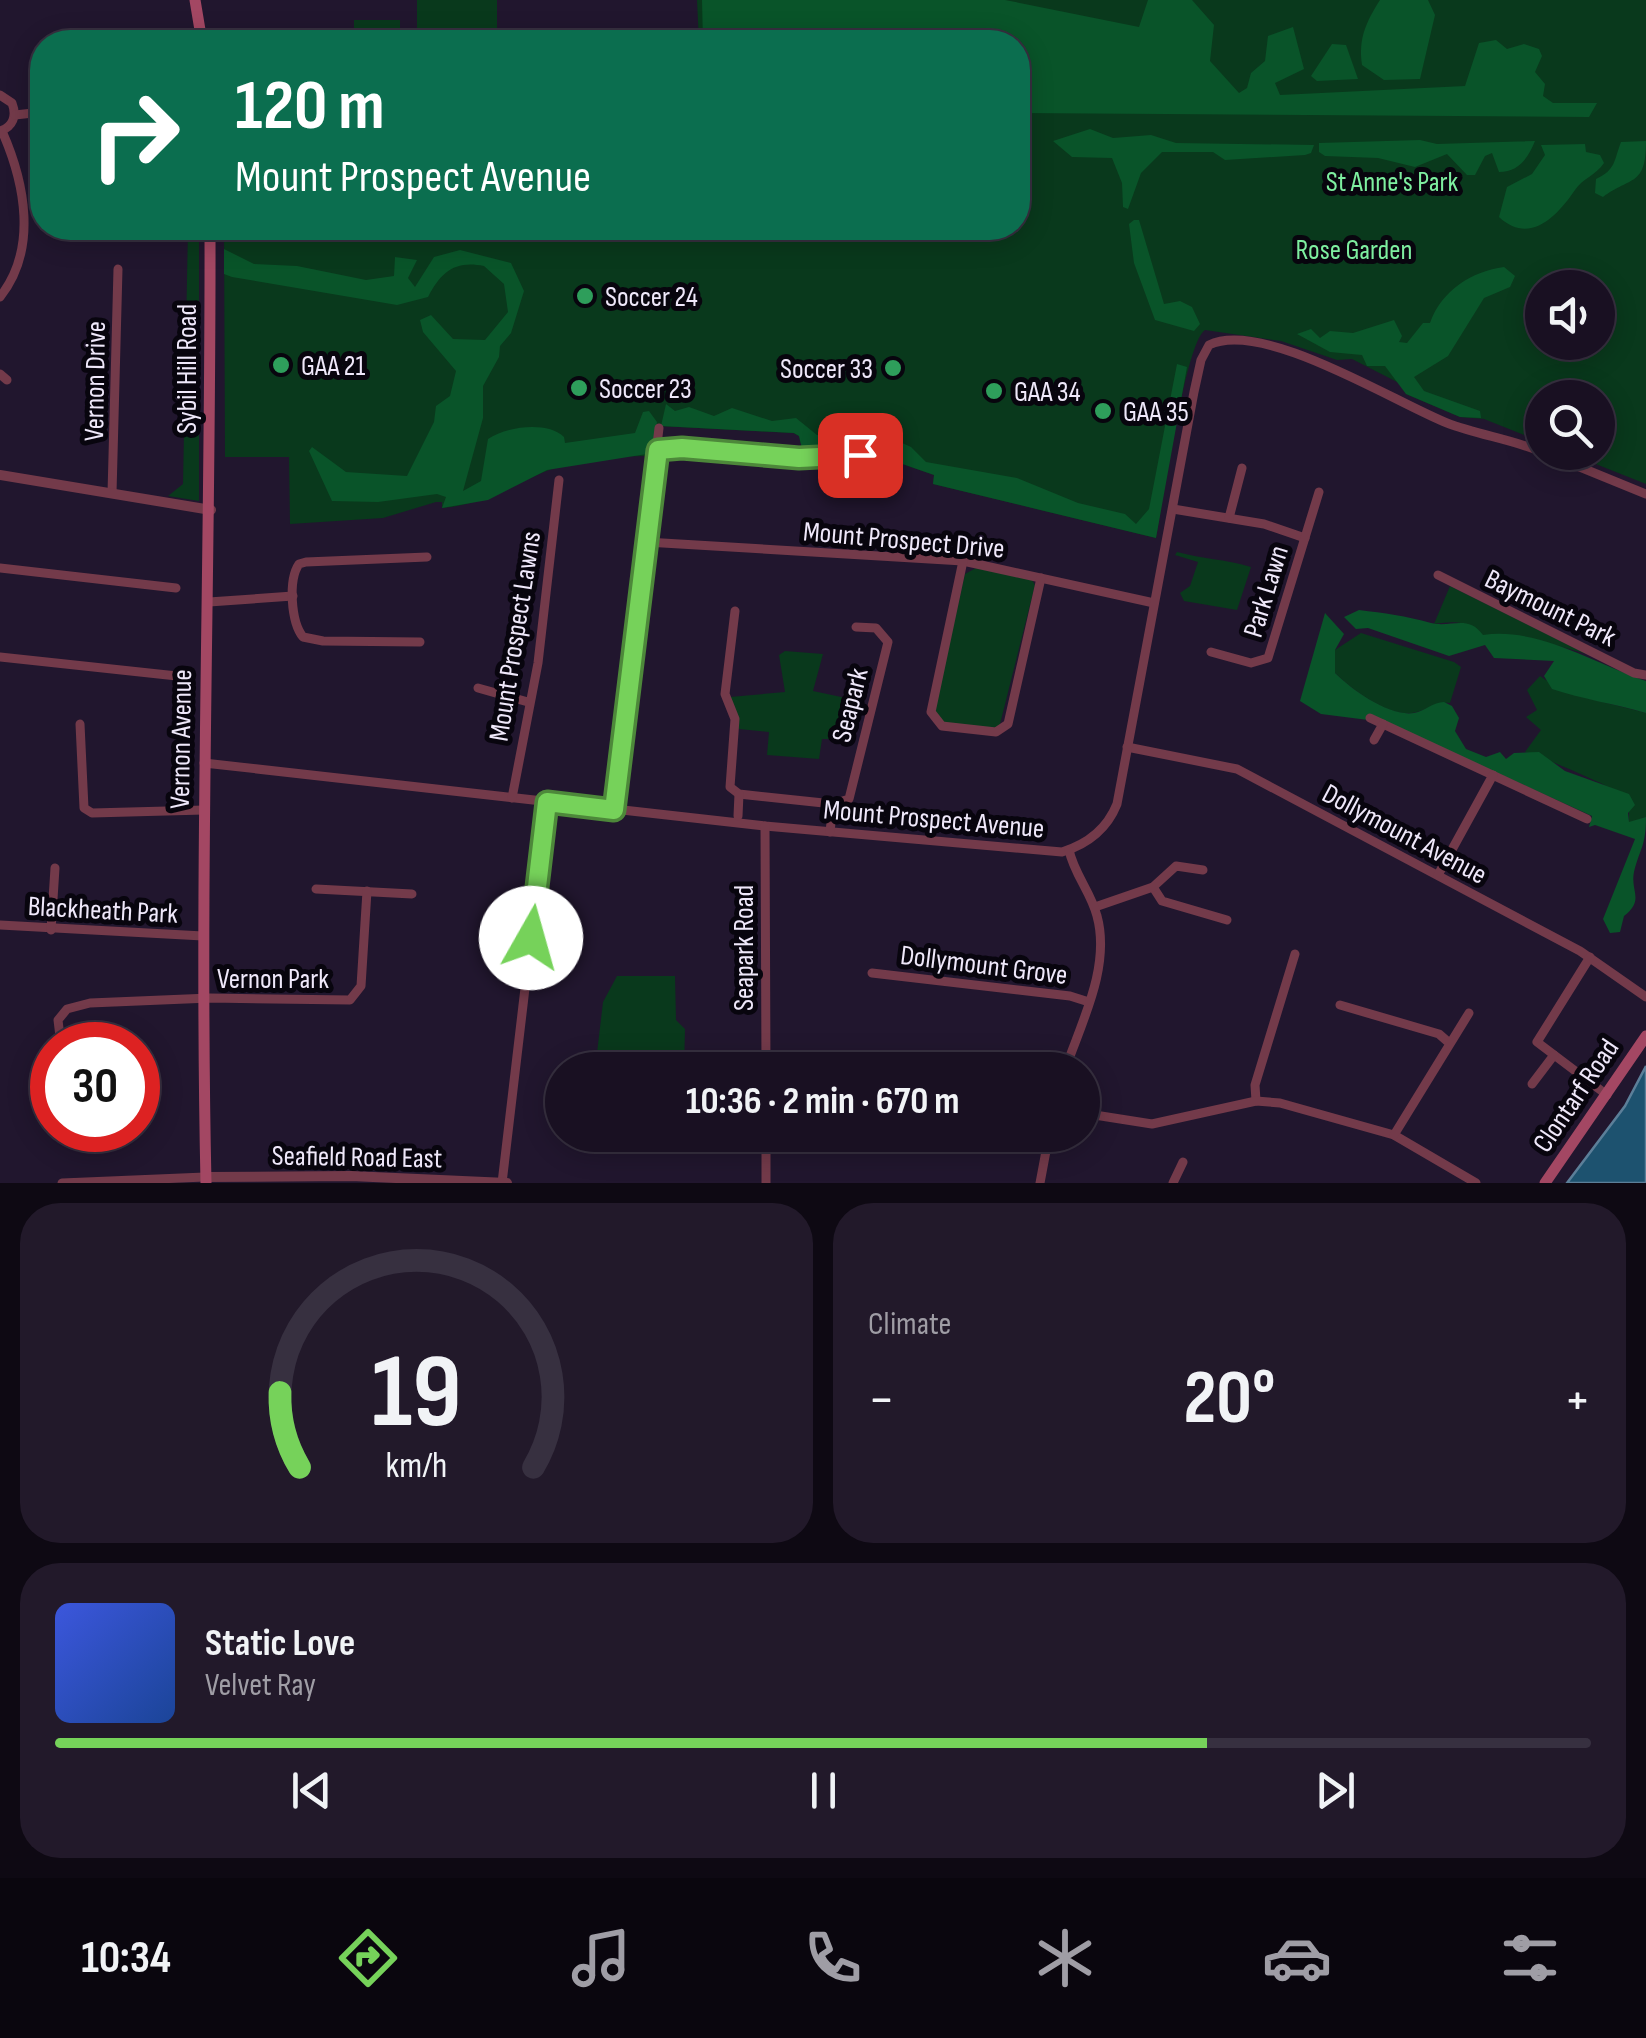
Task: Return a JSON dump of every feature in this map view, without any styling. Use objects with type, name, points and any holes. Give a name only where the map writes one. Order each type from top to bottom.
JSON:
[{"type":"main road","points":[[196,0],[200,30]]},
{"type":"main road","name":"Sybil Hill Road","points":[[210,240],[211,510]]},
{"type":"main road","name":"Vernon Avenue","points":[[206,1180],[202,1000],[211,510]]},
{"type":"main road","name":"Clontarf Road","points":[[1545,1183],[1646,1036]]},
{"type":"street","points":[[0,95],[12,103],[15,115]]},
{"type":"street","points":[[0,297],[18,268],[24,238],[14,164],[1,131],[15,115],[30,113]]},
{"type":"street","name":"Vernon Drive","points":[[112,493],[118,269]]},
{"type":"street","name":"Mount Prospect Avenue","points":[[204,763],[765,826],[1069,850],[1089,841],[1111,820],[1200,360],[1218,341],[1296,354],[1440,420],[1525,446]]},
{"type":"street","points":[[614,810],[660,428]]},
{"type":"street","points":[[658,450],[870,458]]},
{"type":"street","name":"Park Lawn","points":[[1228,518],[1242,468]]},
{"type":"street","name":"Mount Prospect Avenue","points":[[1587,470],[1646,494]]},
{"type":"street","points":[[0,475],[211,510]]},
{"type":"street","name":"Mount Prospect Lawns","points":[[512,798],[538,663],[559,480]]},
{"type":"street","name":"Park Lawn","points":[[1212,652],[1251,663],[1268,658],[1319,492]]},
{"type":"street","name":"Park Lawn","points":[[1173,510],[1264,524],[1305,538]]},
{"type":"street","name":"Mount Prospect Drive","points":[[646,542],[963,561],[1154,604]]},
{"type":"street","points":[[420,642],[307,639],[296,627],[295,568],[306,562],[427,557]]},
{"type":"street","points":[[963,561],[930,712],[942,726],[996,732],[1008,724],[1041,578]]},
{"type":"street","points":[[0,568],[176,588]]},
{"type":"street","name":"Baymount Park","points":[[1438,576],[1634,673],[1646,675]]},
{"type":"street","points":[[209,602],[293,596]]},
{"type":"street","points":[[735,610],[725,694],[736,718],[730,786],[739,794],[833,804]]},
{"type":"street","name":"Seapark","points":[[830,832],[833,804],[849,798],[888,642],[876,628],[856,628]]},
{"type":"street","points":[[0,657],[177,676]]},
{"type":"street","points":[[478,688],[528,702]]},
{"type":"street","points":[[1370,718],[1566,814],[1587,819]]},
{"type":"street","points":[[80,724],[84,808],[92,813],[204,810]]},
{"type":"street","points":[[1374,740],[1382,724]]},
{"type":"street","name":"Dollymount Avenue","points":[[1126,747],[1236,769],[1590,957],[1646,996]]},
{"type":"street","points":[[1438,875],[1492,775]]},
{"type":"street","points":[[738,816],[739,794]]},
{"type":"street","points":[[505,1183],[547,802]]},
{"type":"street","name":"Seapark Road","points":[[765,826],[766,1052]]},
{"type":"street","points":[[1069,850],[1095,907],[1100,947],[1089,1002],[1071,1052]]},
{"type":"street","points":[[1095,907],[1152,887],[1176,866],[1203,870]]},
{"type":"street","points":[[50,930],[55,868]]},
{"type":"street","points":[[1152,887],[1162,901],[1228,920]]},
{"type":"street","points":[[316,889],[412,894]]},
{"type":"street","name":"Vernon Park","points":[[202,1000],[350,1000],[361,986],[366,892]]},
{"type":"street","name":"Blackheath Park","points":[[0,925],[203,936]]},
{"type":"street","points":[[1256,1100],[1255,1085],[1295,954]]},
{"type":"street","points":[[1590,957],[1537,1042],[1607,1095]]},
{"type":"street","name":"Dollymount Grove","points":[[872,973],[1089,1002]]},
{"type":"street","points":[[58,1022],[66,1009],[116,1001],[202,1000]]},
{"type":"street","points":[[1340,1005],[1439,1034],[1448,1041]]},
{"type":"street","points":[[1394,1135],[1468,1012]]},
{"type":"street","points":[[1532,1084],[1554,1056]]},
{"type":"street","points":[[1100,1115],[1152,1124],[1256,1100],[1394,1135],[1476,1183]]},
{"type":"street","points":[[766,1152],[766,1183]]},
{"type":"street","points":[[1040,1183],[1046,1152]]},
{"type":"street","points":[[1173,1183],[1183,1162]]},
{"type":"street","name":"Seafield Road East","points":[[206,1180],[351,1176],[505,1183]]},
{"type":"street","points":[[62,1183],[206,1180]]},
{"type":"green space","points":[[417,0],[497,0],[497,30],[417,30]]},
{"type":"green space","name":"St Anne's Park","points":[[697,0],[1646,0],[1646,484],[1611,470],[1615,470],[1615,380],[1525,380],[1525,435],[1484,419],[1460,417],[1406,394],[1399,383],[1352,359],[1337,360],[1281,341],[1205,330],[1190,362],[1156,538],[933,484],[934,475],[865,451],[803,453],[799,436],[793,433],[658,426],[651,456],[569,464],[456,506],[442,508],[442,502],[436,502],[383,518],[290,524],[289,457],[225,457],[224,240],[1030,240],[1030,30],[698,30]]},
{"type":"green space","points":[[702,0],[1005,0],[1139,27],[1148,0],[1192,0],[1214,25],[1210,61],[1239,93],[1247,88],[1251,73],[1265,61],[1268,36],[1293,27],[1304,69],[1275,83],[1280,95],[1465,86],[1479,43],[1496,40],[1507,49],[1524,44],[1539,49],[1542,56],[1535,72],[1545,84],[1543,96],[1553,103],[1597,103],[1589,117],[1030,113],[1030,30],[703,30]]},
{"type":"green space","points":[[1380,0],[1428,0],[1435,15],[1420,79],[1384,80],[1362,65],[1364,31]]},
{"type":"green space","points":[[354,20],[400,20],[400,30],[354,30]]},
{"type":"green space","points":[[1332,44],[1346,45],[1358,79],[1317,81],[1311,76]]},
{"type":"green space","points":[[1090,129],[1113,138],[1151,135],[1176,143],[1314,145],[1311,153],[1305,155],[1225,160],[1213,152],[1162,152],[1141,173],[1128,209],[1123,207],[1122,183],[1112,158],[1072,157],[1053,141]]},
{"type":"green space","points":[[1420,140],[1437,144],[1535,141],[1517,167],[1499,172],[1492,153],[1485,156],[1475,175],[1467,175],[1447,154],[1415,167],[1378,158],[1325,156],[1319,152],[1319,143]]},
{"type":"green space","points":[[1646,141],[1640,173],[1603,197],[1595,193],[1596,179],[1611,168],[1621,142]]},
{"type":"green space","points":[[1585,144],[1586,152],[1600,155],[1604,163],[1552,217],[1522,229],[1499,217],[1507,187],[1532,174],[1545,155],[1541,145]]},
{"type":"green space","points":[[1139,220],[1164,304],[1180,301],[1192,307],[1200,324],[1194,331],[1155,320],[1134,263],[1129,224]]},
{"type":"green space","points":[[188,240],[199,240],[199,501],[168,496],[183,484]]},
{"type":"green space","points":[[224,249],[254,264],[297,266],[366,280],[394,276],[395,257],[417,260],[408,278],[415,287],[434,257],[460,250],[511,263],[524,291],[511,333],[500,346],[499,357],[483,386],[483,418],[463,491],[481,481],[488,439],[516,428],[548,429],[564,437],[565,443],[635,433],[643,412],[649,411],[657,422],[653,453],[547,470],[488,500],[442,508],[446,497],[437,494],[378,502],[332,501],[309,451],[312,447],[346,472],[407,476],[434,422],[436,406],[450,396],[456,371],[423,332],[420,320],[431,315],[453,339],[485,340],[508,312],[504,284],[484,266],[465,265],[444,275],[428,297],[397,305],[232,277],[224,274]]},
{"type":"green space","points":[[1504,267],[1515,276],[1510,287],[1484,298],[1448,356],[1414,377],[1424,391],[1480,411],[1481,418],[1460,417],[1406,394],[1385,366],[1367,366],[1362,355],[1330,352],[1297,334],[1311,329],[1320,338],[1330,331],[1353,333],[1394,320],[1402,336],[1399,342],[1407,343],[1423,323],[1430,323],[1442,301],[1459,284]]},
{"type":"green space","points":[[1177,364],[1187,367],[1156,538],[933,484],[934,475],[865,451],[803,453],[799,436],[794,433],[661,426],[666,404],[675,411],[689,407],[714,416],[732,408],[772,421],[796,418],[817,435],[831,436],[865,426],[911,447],[926,462],[1017,478],[1078,503],[1125,514],[1136,524],[1149,509]]},
{"type":"green space","points":[[1177,552],[1251,567],[1237,610],[1184,601],[1180,593],[1190,586],[1198,562],[1175,555]]},
{"type":"green space","points":[[976,568],[1032,580],[1035,585],[999,728],[943,724],[934,712],[965,574]]},
{"type":"green space","points":[[1450,586],[1587,654],[1527,637],[1483,636],[1461,623],[1434,624]]},
{"type":"green space","points":[[1359,610],[1438,624],[1465,623],[1483,635],[1524,636],[1566,648],[1646,681],[1646,713],[1552,689],[1544,676],[1554,661],[1494,658],[1485,645],[1449,656],[1368,628],[1356,629],[1344,617]]},
{"type":"green space","points":[[1325,613],[1344,634],[1335,650],[1335,673],[1372,701],[1404,713],[1444,702],[1452,706],[1459,718],[1455,731],[1466,749],[1486,757],[1500,752],[1506,759],[1514,753],[1539,752],[1565,771],[1629,794],[1635,805],[1628,813],[1629,822],[1646,817],[1646,827],[1634,872],[1634,905],[1624,916],[1620,932],[1610,933],[1603,919],[1635,839],[1595,825],[1589,827],[1592,816],[1429,742],[1376,721],[1321,714],[1300,701]]},
{"type":"green space","points":[[1361,633],[1461,667],[1450,703],[1402,713],[1351,687],[1335,673],[1335,650]]},
{"type":"green space","points":[[785,651],[823,654],[813,691],[846,698],[835,739],[822,739],[819,759],[767,755],[769,732],[739,729],[730,697],[785,692],[779,655]]},
{"type":"green space","points":[[1540,676],[1577,694],[1646,713],[1646,817],[1629,823],[1629,798],[1525,752],[1541,730],[1526,717],[1537,710],[1527,690]]},
{"type":"green space","points":[[617,976],[675,976],[676,1020],[685,1029],[684,1052],[597,1052],[603,1002]]},
{"type":"water","points":[[1646,1066],[1646,1183],[1567,1183],[1625,1106]]},
{"type":"place","name":"Soccer 24","points":[[585,296]]},
{"type":"place","name":"GAA 21","points":[[281,365]]},
{"type":"place","name":"Soccer 33","points":[[893,368]]},
{"type":"place","name":"Soccer 23","points":[[579,388]]},
{"type":"place","name":"GAA 34","points":[[994,391]]},
{"type":"place","name":"GAA 35","points":[[1103,411]]},
{"type":"route","points":[[531,938],[547,802],[614,810],[658,450],[682,448],[799,458],[860,455]]},
{"type":"park label","name":"Rose Garden","points":[[1354,249]]}]
